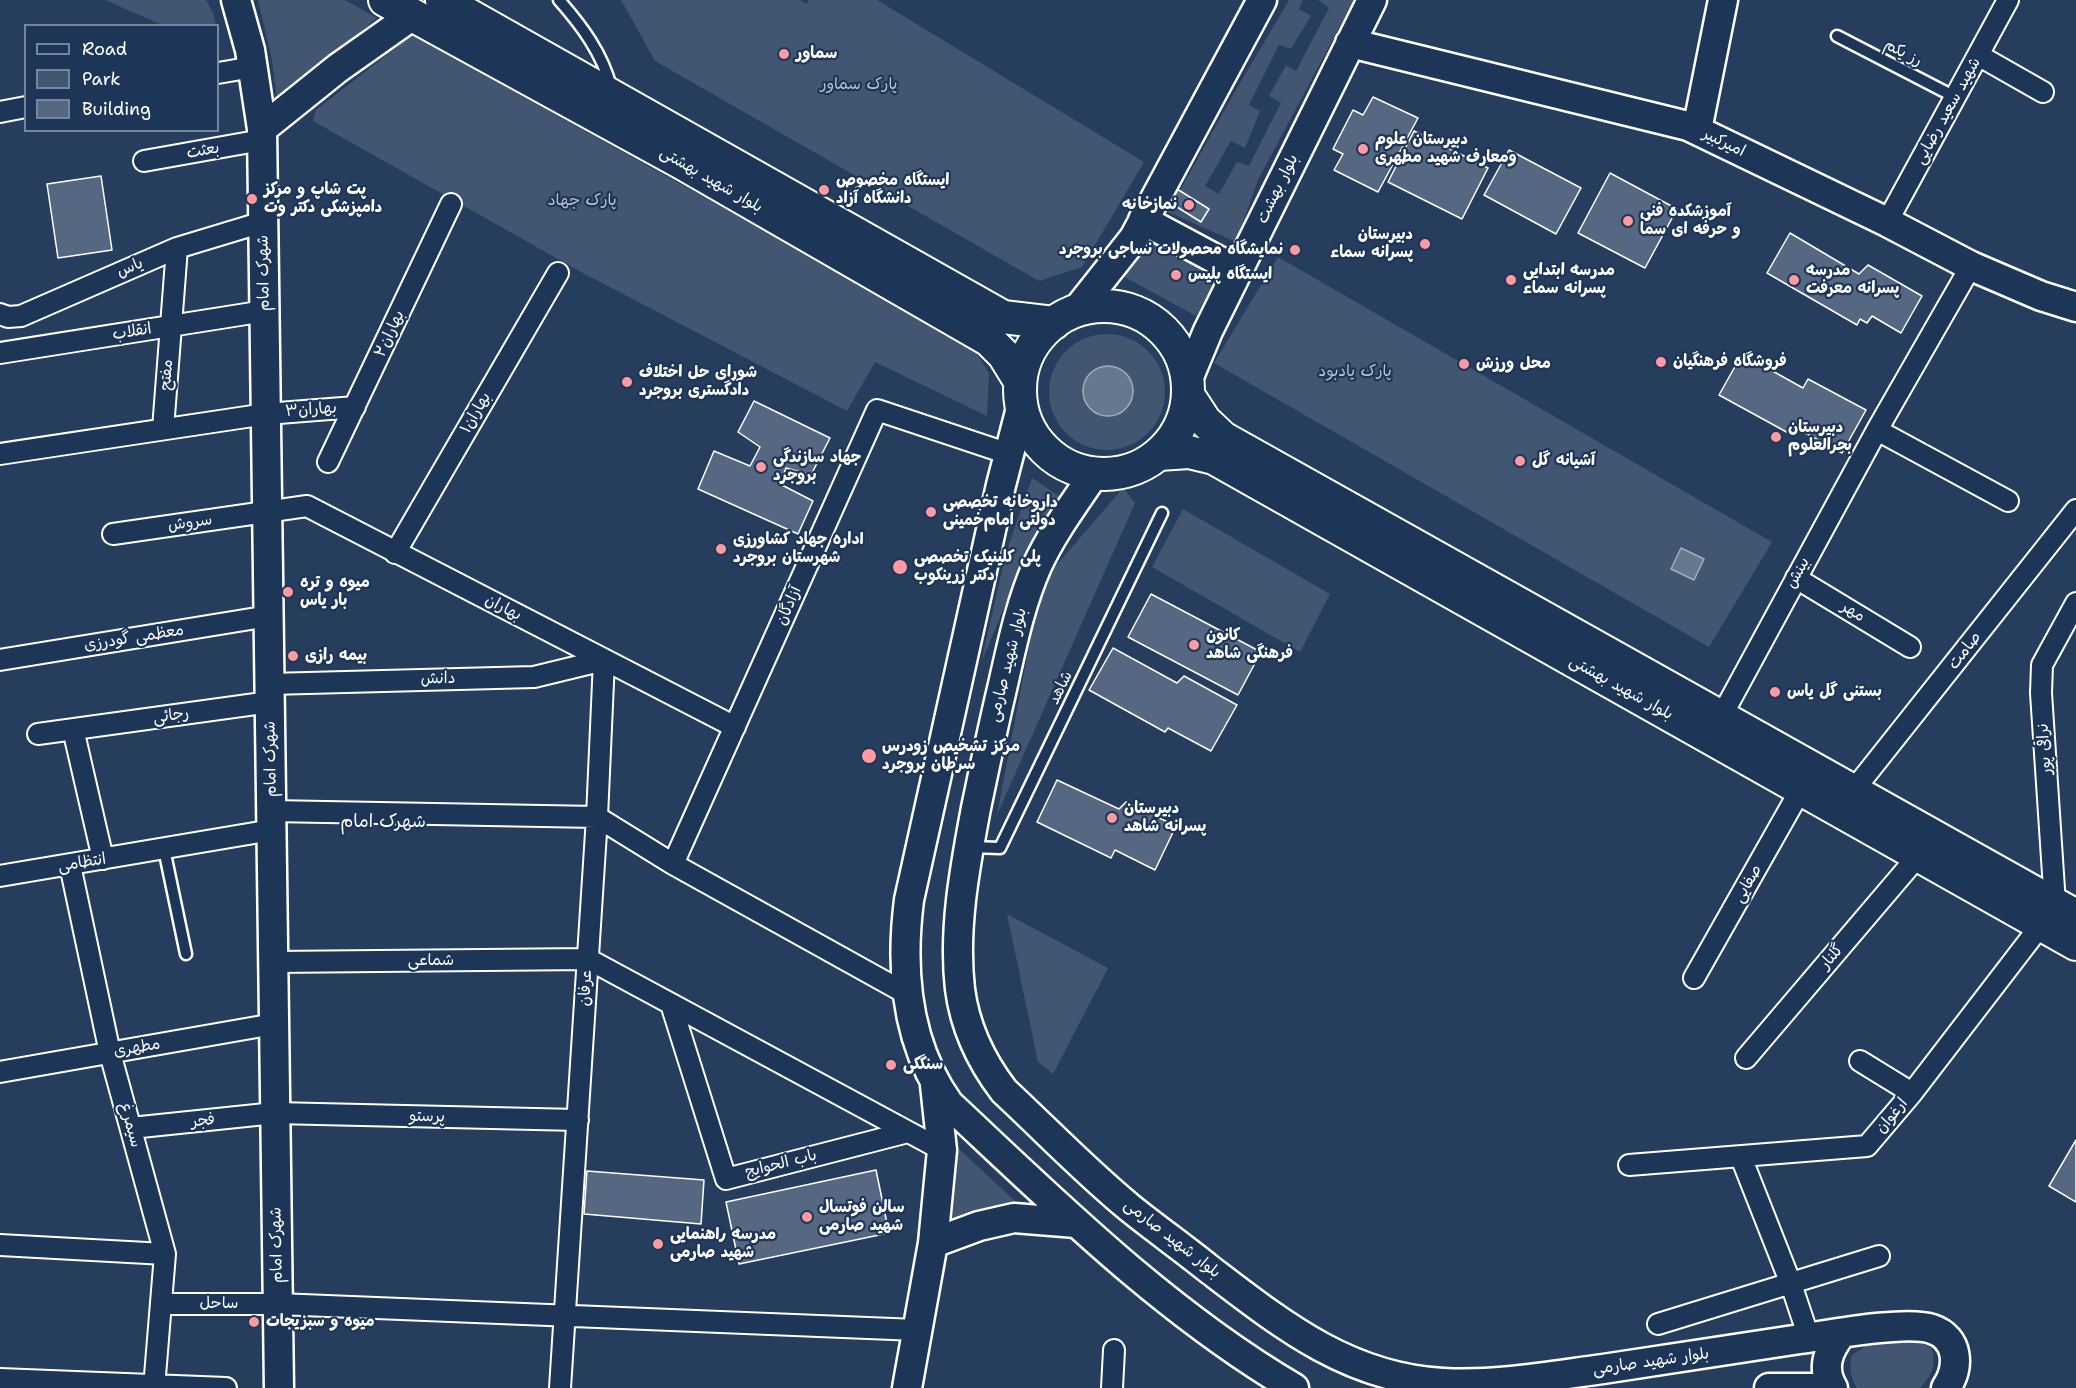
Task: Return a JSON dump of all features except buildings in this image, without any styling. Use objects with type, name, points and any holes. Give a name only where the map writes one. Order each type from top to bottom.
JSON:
[{"type":"main road","name":"شهرک امام","points":[[236,0],[253,67],[262,135],[279,1388]]},
{"type":"main road","name":"بلوار شهید بهشتی","points":[[385,0],[682,163],[989,340],[1004,355],[1021,394]]},
{"type":"main road","name":"بلوار شهید بهشتی","points":[[442,0],[1003,316],[1066,317]]},
{"type":"main road","points":[[1066,317],[1134,238],[1262,0]]},
{"type":"main road","name":"بلوار بهشت","points":[[1188,387],[1199,351],[1372,0]]},
{"type":"main road","points":[[1697,130],[1723,0]]},
{"type":"main road","points":[[262,135],[338,68],[413,15]]},
{"type":"main road","name":"امیرکبیر","points":[[1350,43],[1688,126],[1887,222],[1971,266],[2042,296],[2076,307]]},
{"type":"main road","points":[[1143,220],[1238,271]]},
{"type":"main road","points":[[1021,394],[1031,432],[1047,452],[1069,466],[1094,474],[1117,473],[1140,466],[1159,454],[1174,437],[1184,417],[1188,387],[1182,359],[1172,340],[1158,325],[1140,314],[1119,307],[1098,306],[1066,317],[1046,329],[1033,345],[1024,362],[1021,394],[1009,454],[909,900],[904,938],[907,994],[913,1021],[923,1056],[935,1085],[950,1104],[1076,1223],[1194,1320],[1248,1361],[1293,1388]]},
{"type":"main road","name":"بلوار شهید بهشتی","points":[[1188,387],[1205,421],[1222,438],[1853,791],[2057,915],[2076,944]]},
{"type":"main road","name":"بلوار شهید بهشتی","points":[[1159,454],[1189,452],[1214,458],[1918,856],[2057,915]]},
{"type":"main road","name":"بلوار شهید صارمی","points":[[1094,474],[1056,531],[1037,566],[1020,613],[992,732],[969,847],[960,914],[958,956],[960,990],[968,1026],[988,1070],[1004,1091],[1129,1207],[1270,1315],[1316,1346],[1350,1363],[1412,1380],[1465,1384],[1554,1376],[1842,1333],[1919,1327],[1938,1332],[1951,1344],[1956,1363],[1955,1371],[1946,1388]]},
{"type":"main road","points":[[907,1388],[933,1243],[942,1150],[935,1085]]},
{"type":"main road","points":[[933,1243],[979,1226],[1014,1218],[1076,1223]]},
{"type":"main road","points":[[1833,1388],[1827,1374],[1826,1364],[1829,1352],[1842,1333]]},
{"type":"main road","points":[[1769,1388],[1812,1388]]},
{"type":"street","name":"شهید سعید رضایی","points":[[1887,222],[2008,0]]},
{"type":"street","points":[[1978,55],[2043,92]]},
{"type":"street","points":[[219,73],[253,67]]},
{"type":"street","points":[[0,112],[24,107]]},
{"type":"street","name":"بعثت","points":[[144,161],[262,135]]},
{"type":"street","name":"بهاران۲","points":[[328,462],[451,204]]},
{"type":"street","name":"یاس","points":[[0,314],[8,318],[21,315],[177,248],[263,222]]},
{"type":"street","name":"مفتح","points":[[163,429],[177,248]]},
{"type":"street","name":"بینش","points":[[1721,717],[1877,430],[1971,266]]},
{"type":"street","name":"بهاران۱","points":[[395,553],[558,273]]},
{"type":"street","name":"انقلاب","points":[[0,353],[265,311]]},
{"type":"street","name":"بهاران۳","points":[[266,414],[356,407]]},
{"type":"street","name":"آزادگان","points":[[673,864],[877,410],[1009,454]]},
{"type":"street","points":[[0,454],[266,414]]},
{"type":"street","points":[[1877,430],[2008,501]]},
{"type":"street","name":"بهاران","points":[[268,513],[308,506],[735,727]]},
{"type":"street","name":"صامت","points":[[1853,791],[2076,510]]},
{"type":"street","name":"سروش","points":[[113,534],[268,513]]},
{"type":"street","name":"مهر","points":[[1796,578],[1910,647]]},
{"type":"street","name":"نراقی پور","points":[[2057,915],[2041,693],[2042,665],[2076,603]]},
{"type":"street","name":"معظمی گودرزی","points":[[0,660],[269,616]]},
{"type":"street","name":"دانش","points":[[270,693],[534,677],[604,660]]},
{"type":"street","name":"عرفان","points":[[560,1388],[597,817],[604,660]]},
{"type":"street","name":"رجائی","points":[[38,734],[270,693]]},
{"type":"street","points":[[73,729],[103,859]]},
{"type":"street","name":"صفایی","points":[[1694,978],[1801,789]]},
{"type":"street","points":[[272,821],[597,817],[673,864],[907,994]]},
{"type":"street","name":"انتظامی","points":[[0,876],[164,849],[272,821]]},
{"type":"street","name":"گلنار","points":[[1746,1058],[1918,856]]},
{"type":"street","name":"سیمرغ","points":[[70,865],[110,1053],[165,1254],[154,1387]]},
{"type":"street","name":"ارغوان","points":[[1629,1165],[1867,1146],[2057,915]]},
{"type":"street","points":[[588,959],[942,1150]]},
{"type":"street","name":"شماعی","points":[[274,962],[588,959]]},
{"type":"street","name":"باب الحوایج","points":[[671,1004],[726,1179],[908,1132]]},
{"type":"street","name":"مطهری","points":[[0,1072],[274,1024]]},
{"type":"street","points":[[1860,1061],[1912,1093]]},
{"type":"street","name":"پرستو","points":[[276,1113],[578,1120]]},
{"type":"street","name":"فجر","points":[[131,1128],[276,1113]]},
{"type":"street","points":[[1741,1157],[1791,1284],[1809,1338]]},
{"type":"street","points":[[0,1245],[165,1254]]},
{"type":"street","points":[[1658,1324],[1879,1256]]},
{"type":"street","name":"ساحل","points":[[160,1304],[278,1304]]},
{"type":"street","points":[[278,1304],[918,1330]]},
{"type":"street","points":[[1112,1388],[1114,1350]]},
{"type":"street","points":[[0,1379],[154,1387],[226,1388]]},
{"type":"lane","points":[[559,0],[594,45],[606,70],[613,96]]},
{"type":"lane","name":"رز یکم","points":[[1837,36],[1955,97]]},
{"type":"lane","name":"شاهد","points":[[969,847],[1000,848],[1162,513]]},
{"type":"lane","points":[[164,849],[186,954]]},
{"type":"green space","points":[[105,0],[206,0],[216,24],[160,24]]},
{"type":"green space","points":[[258,0],[345,0],[377,18],[277,99],[272,60]]},
{"type":"green space","name":"پارک سماور","points":[[621,0],[800,0],[806,4],[809,0],[877,0],[1144,162],[1082,267],[1039,281],[655,61]]},
{"type":"green space","points":[[1289,0],[1303,0],[1299,9],[1311,16],[1291,49],[1279,45],[1249,105],[1260,111],[1245,148],[1231,141],[1205,186],[1219,194],[1237,162],[1249,166],[1281,103],[1269,96],[1286,65],[1296,71],[1329,8],[1318,0],[1354,0],[1258,180],[1236,242],[1168,212]]},
{"type":"green space","name":"پارک جهاد","points":[[412,35],[972,346],[989,373],[987,416],[875,362],[847,411],[581,272],[313,121],[316,110]]},
{"type":"green space","points":[[1148,232],[1220,272],[1196,316],[1123,276]]},
{"type":"green space","name":"پارک یادبود","points":[[1278,257],[1772,542],[1709,647],[1214,363]]},
{"type":"green space","points":[[1107,334],[1129,338],[1148,351],[1161,370],[1165,392],[1161,414],[1148,433],[1129,446],[1107,450],[1085,446],[1066,433],[1053,414],[1049,392],[1053,370],[1066,351],[1085,338]]},
{"type":"green space","points":[[1032,478],[1062,498],[1025,558],[981,663],[1006,553]]},
{"type":"green space","points":[[1123,488],[1135,503],[997,815],[1041,583]]},
{"type":"green space","points":[[1183,509],[1330,594],[1300,652],[1152,567]]},
{"type":"green space","points":[[1007,914],[1108,968],[1053,1074],[1038,1062]]},
{"type":"green space","points":[[958,1148],[1017,1203],[952,1220]]},
{"type":"green space","points":[[1911,1340],[1923,1343],[1932,1349],[1934,1361],[1932,1370],[1920,1388],[1857,1388],[1851,1372],[1852,1355],[1866,1346]]},
{"type":"shaded area","points":[[1108,366],[1126,373],[1133,391],[1126,409],[1108,416],[1090,409],[1083,391],[1090,373]]},
{"type":"shaded area","points":[[1681,548],[1704,559],[1694,580],[1671,569]]},
{"type":"place","name":"سماور","points":[[784,54]]},
{"type":"place","name":"دبیرستان علوم ومعارف شهید مطهری","points":[[1363,149]]},
{"type":"place","name":"ایستگاه مخصوص دانشگاه آزاد","points":[[824,190]]},
{"type":"place","name":"پت شاپ و مرکز دامپزشکی دکتر وت","points":[[252,199]]},
{"type":"place","name":"نمازخانه","points":[[1189,205]]},
{"type":"place","name":"آموزشکده فنی و حرفه ای سما","points":[[1628,221]]},
{"type":"place","name":"دبیرستان پسرانه سماء","points":[[1425,244]]},
{"type":"place","name":"نمایشگاه محصولات نساجی بروجرد","points":[[1295,250]]},
{"type":"place","name":"ایستگاه پلیس","points":[[1176,275]]},
{"type":"place","name":"مدرسه ابتدایی پسرانه سماء","points":[[1511,280]]},
{"type":"place","name":"مدرسه پسرانه معرفت","points":[[1794,280]]},
{"type":"place","name":"فروشگاه فرهنگیان","points":[[1661,362]]},
{"type":"place","name":"محل ورزش","points":[[1464,364]]},
{"type":"place","name":"شورای حل اختلاف دادگستری بروجرد","points":[[627,382]]},
{"type":"place","name":"دبیرستان بحرالعلوم","points":[[1776,437]]},
{"type":"place","name":"آشیانه گل","points":[[1520,461]]},
{"type":"place","name":"جهاد سازندگی بروجرد","points":[[761,467]]},
{"type":"place","name":"داروخانه تخصصی دولتی امام‌خمینی","points":[[931,512]]},
{"type":"place","name":"اداره جهاد کشاورزی شهرستان بروجرد","points":[[721,549]]},
{"type":"place","name":"پلی کلینیک تخصصی دکتر زرینکوب","points":[[900,567]]},
{"type":"place","name":"میوه و تره بار یاس","points":[[288,592]]},
{"type":"place","name":"کانون فرهنگی شاهد","points":[[1194,645]]},
{"type":"place","name":"بیمه رازی","points":[[293,656]]},
{"type":"place","name":"بستنی گل یاس","points":[[1775,692]]},
{"type":"place","name":"مرکز تشخیص زودرس سرطان بروجرد","points":[[869,756]]},
{"type":"place","name":"دبیرستان پسرانه شاهد","points":[[1112,818]]},
{"type":"place","name":"سنگکی","points":[[891,1065]]},
{"type":"place","name":"سالن فوتسال شهید صارمی","points":[[807,1217]]},
{"type":"place","name":"مدرسه راهنمایی شهید صارمی","points":[[658,1244]]},
{"type":"place","name":"میوه و سبزیجات","points":[[254,1322]]},
{"type":"district","name":"شهرک امام","points":[[383,822]]}]
